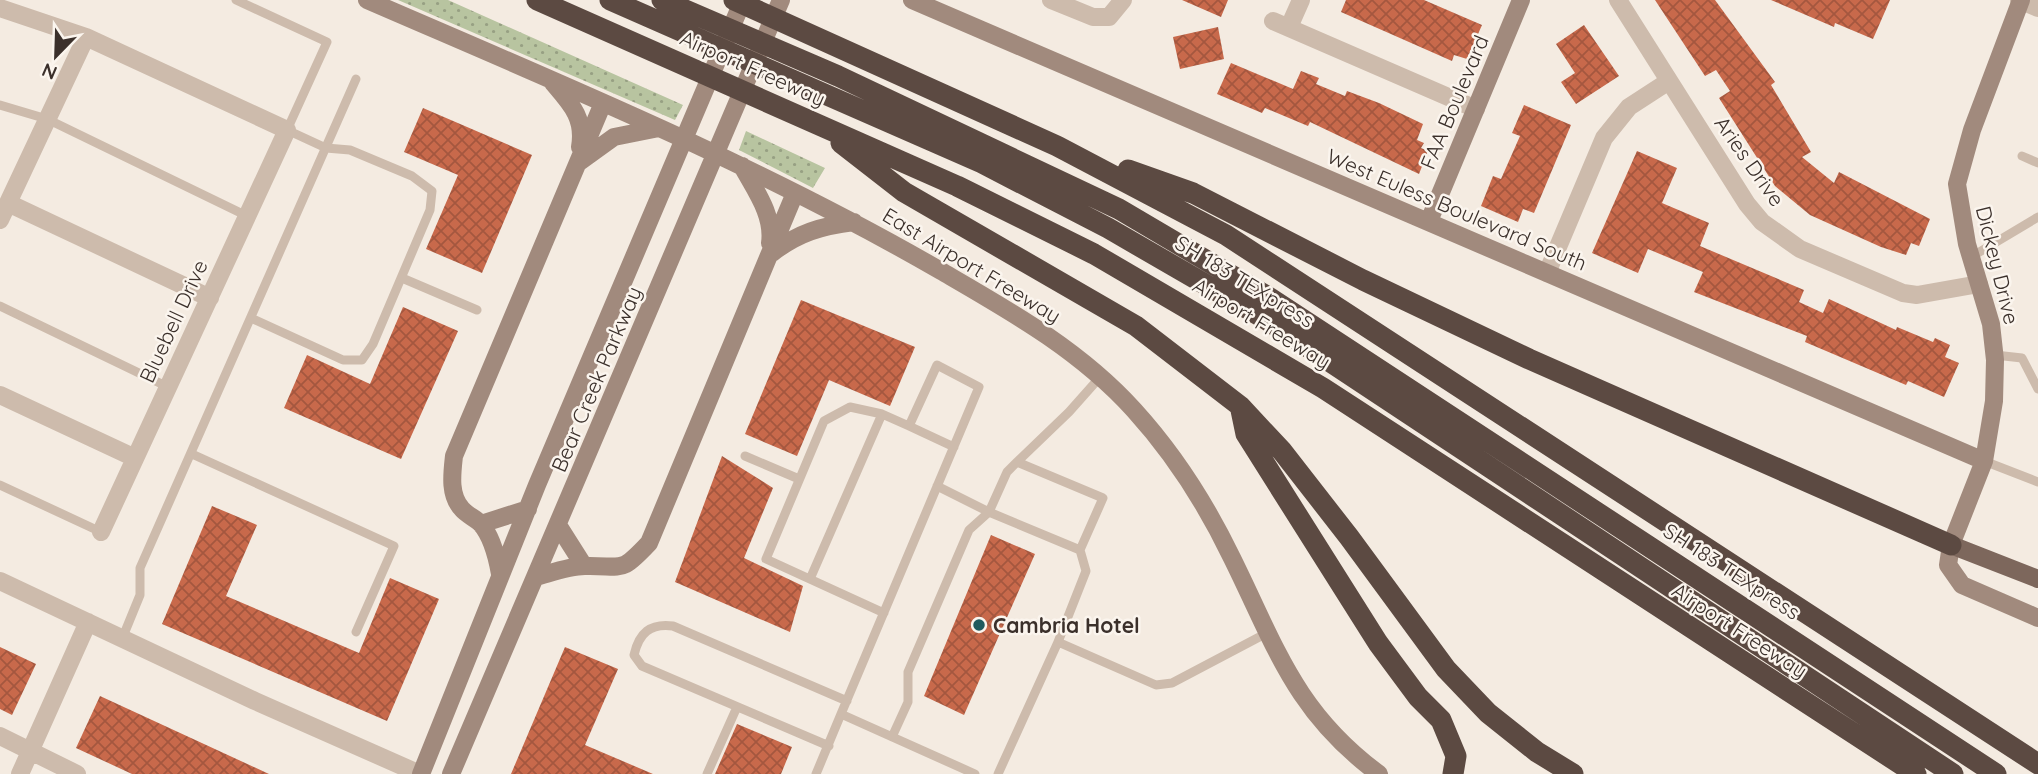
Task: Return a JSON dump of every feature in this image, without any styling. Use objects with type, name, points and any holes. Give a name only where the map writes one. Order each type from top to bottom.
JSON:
[{"type":"highway","name":"Airport Freeway","points":[[537,0],[815,122],[1027,220],[1197,312],[1345,402],[1916,774]]},
{"type":"highway","name":"SH 183 TEXpress","points":[[610,0],[971,158],[1119,234],[1267,320],[1953,774]]},
{"type":"highway","name":"SH 183 TEXpress","points":[[662,0],[838,76],[1118,209],[1270,298],[1996,774]]},
{"type":"highway","points":[[734,0],[1057,146],[1226,235],[2038,764]]},
{"type":"highway","points":[[815,122],[904,192],[1136,326],[1240,406],[1282,451],[1446,669],[1488,713],[1537,752],[1573,774]]},
{"type":"highway","points":[[1057,146],[1194,193],[1363,280],[1529,359],[1951,545]]},
{"type":"highway","points":[[1240,406],[1246,434],[1324,553],[1349,600],[1418,697],[1441,720],[1456,756],[1453,774]]},
{"type":"main road","name":"East Airport Freeway","points":[[367,0],[549,78],[795,192],[854,222],[996,303],[1067,349],[1101,376],[1178,464],[1233,560],[1265,634],[1307,704],[1362,761],[1379,774]]},
{"type":"main road","name":"Bear Creek Parkway","points":[[421,774],[500,574],[659,192],[743,0]]},
{"type":"main road","name":"Bear Creek Parkway","points":[[451,774],[696,206],[781,0]]},
{"type":"main road","name":"West Euless Boulevard South","points":[[912,0],[932,5],[1984,461]]},
{"type":"main road","name":"FAA Boulevard","points":[[1429,221],[1521,0]]},
{"type":"main road","name":"Dickey Drive","points":[[1951,545],[1984,461],[1994,401],[1995,355],[1991,324],[1960,211],[1957,184],[1972,130],[2020,0]]},
{"type":"main road","points":[[549,78],[577,111],[583,131],[578,163]]},
{"type":"main road","points":[[500,574],[496,552],[481,524],[462,509],[456,498],[452,480],[454,456],[603,103]]},
{"type":"main road","points":[[578,163],[614,137],[660,128]]},
{"type":"main road","points":[[742,166],[765,208],[772,230],[769,255]]},
{"type":"main road","points":[[536,577],[584,566],[618,569],[630,563],[649,544],[795,192]]},
{"type":"main road","points":[[769,255],[791,238],[819,226],[854,222]]},
{"type":"main road","points":[[481,524],[528,509]]},
{"type":"main road","points":[[558,525],[584,566]]},
{"type":"main road","points":[[2038,579],[1951,545],[1948,565],[1955,579],[1962,585],[2038,618]]},
{"type":"street","points":[[1051,0],[1093,18],[1110,17],[1123,0]]},
{"type":"street","points":[[1301,0],[1281,24],[1476,109]]},
{"type":"street","name":"Aries Drive","points":[[1618,0],[1747,204],[1762,222],[1800,249],[1903,293],[1917,295],[1979,284]]},
{"type":"street","points":[[2020,0],[2038,8]]},
{"type":"street","points":[[0,8],[86,37],[287,130]]},
{"type":"street","points":[[0,220],[86,37]]},
{"type":"street","points":[[1547,273],[1604,138],[1629,107],[1669,81]]},
{"type":"street","name":"Bluebell Drive","points":[[101,532],[287,130]]},
{"type":"street","points":[[8,203],[209,298]]},
{"type":"street","points":[[0,395],[135,458]]},
{"type":"street","points":[[0,581],[421,774]]},
{"type":"street","points":[[20,774],[88,622]]},
{"type":"street","points":[[0,736],[77,774]]},
{"type":"lane","points":[[236,0],[327,42],[287,130],[326,148],[350,150],[412,176],[432,191],[430,210],[402,278],[373,344],[362,360],[343,359],[251,318]]},
{"type":"lane","points":[[122,639],[140,594],[140,568],[356,79]]},
{"type":"lane","points":[[0,105],[47,119],[247,216]]},
{"type":"lane","points":[[2022,156],[2038,163]]},
{"type":"lane","points":[[1971,257],[2038,217]]},
{"type":"lane","points":[[402,278],[477,310]]},
{"type":"lane","points":[[0,306],[168,387]]},
{"type":"lane","points":[[1995,355],[2022,358],[2038,389]]},
{"type":"lane","points":[[816,774],[979,387],[937,365],[909,426]]},
{"type":"lane","points":[[892,737],[908,702],[908,672],[969,530],[989,512],[1007,472],[1069,412],[1101,376]]},
{"type":"lane","points":[[884,613],[766,559],[799,479],[824,421],[850,407],[882,414],[954,447]]},
{"type":"lane","points":[[810,579],[882,414]]},
{"type":"lane","points":[[192,454],[394,546],[356,632]]},
{"type":"lane","points":[[745,456],[799,479]]},
{"type":"lane","points":[[1984,461],[2038,482]]},
{"type":"lane","points":[[998,774],[1058,642],[1086,571],[1080,550],[1103,498],[1017,462]]},
{"type":"lane","points":[[0,485],[101,532]]},
{"type":"lane","points":[[937,486],[989,512],[1080,550]]},
{"type":"lane","points":[[829,746],[642,666],[634,655],[637,641],[646,629],[660,624],[673,626],[847,701]]},
{"type":"lane","points":[[1058,642],[1156,685],[1172,683],[1265,634]]},
{"type":"lane","points":[[707,774],[737,707]]},
{"type":"lane","points":[[841,714],[975,774]]},
{"type":"green space","points":[[398,0],[448,0],[683,105],[675,120]]},
{"type":"green space","points":[[746,131],[825,168],[813,188],[739,150]]},
{"type":"building","points":[[1182,0],[1228,0],[1221,17]]},
{"type":"building","points":[[1346,0],[1424,0],[1482,25],[1467,59],[1454,55],[1452,61],[1341,12]]},
{"type":"building","points":[[1655,0],[1715,0],[1775,82],[1771,85],[1811,152],[1802,157],[1834,183],[1839,172],[1930,219],[1919,246],[1911,243],[1906,255],[1881,247],[1810,215],[1775,186],[1719,98],[1730,91],[1716,70],[1705,76]]},
{"type":"building","points":[[1771,0],[1890,0],[1873,39],[1835,23],[1834,27]]},
{"type":"building","points":[[1584,25],[1619,76],[1576,104],[1561,82],[1575,73],[1556,44]]},
{"type":"building","points":[[1218,27],[1224,59],[1180,69],[1173,37]]},
{"type":"building","points":[[1231,63],[1293,89],[1301,71],[1319,78],[1316,84],[1345,96],[1347,91],[1423,124],[1417,140],[1424,143],[1421,148],[1428,151],[1419,174],[1310,122],[1308,126],[1265,108],[1262,113],[1217,94]]},
{"type":"building","points":[[1524,105],[1571,125],[1534,213],[1523,209],[1518,222],[1481,206],[1493,176],[1501,179],[1520,136],[1512,133]]},
{"type":"building","points":[[423,108],[532,155],[482,273],[426,249],[458,175],[404,152]]},
{"type":"building","points":[[1637,151],[1677,168],[1662,203],[1709,223],[1700,246],[1804,290],[1799,302],[1823,313],[1829,299],[1896,330],[1897,327],[1933,342],[1935,338],[1950,345],[1945,357],[1959,363],[1944,397],[1908,381],[1906,385],[1805,342],[1807,336],[1694,292],[1703,272],[1648,249],[1638,273],[1592,253]]},
{"type":"building","points":[[801,300],[915,347],[890,406],[829,380],[797,456],[745,434]]},
{"type":"building","points":[[403,307],[458,331],[401,459],[284,408],[307,355],[370,384]]},
{"type":"building","points":[[722,456],[773,488],[744,558],[803,586],[790,632],[675,582]]},
{"type":"building","points":[[212,506],[257,525],[226,596],[359,653],[390,578],[439,599],[387,721],[162,624]]},
{"type":"building","name":"Cambria Hotel","points":[[991,535],[1035,554],[964,715],[924,696]]},
{"type":"building","points":[[0,647],[36,664],[12,715],[0,709]]},
{"type":"building","points":[[565,647],[618,669],[585,745],[653,774],[511,774]]},
{"type":"building","points":[[100,696],[269,774],[132,774],[76,748]]},
{"type":"building","points":[[737,724],[792,747],[781,774],[715,774]]},
{"type":"place","name":"Cambria Hotel","points":[[979,625]]}]
